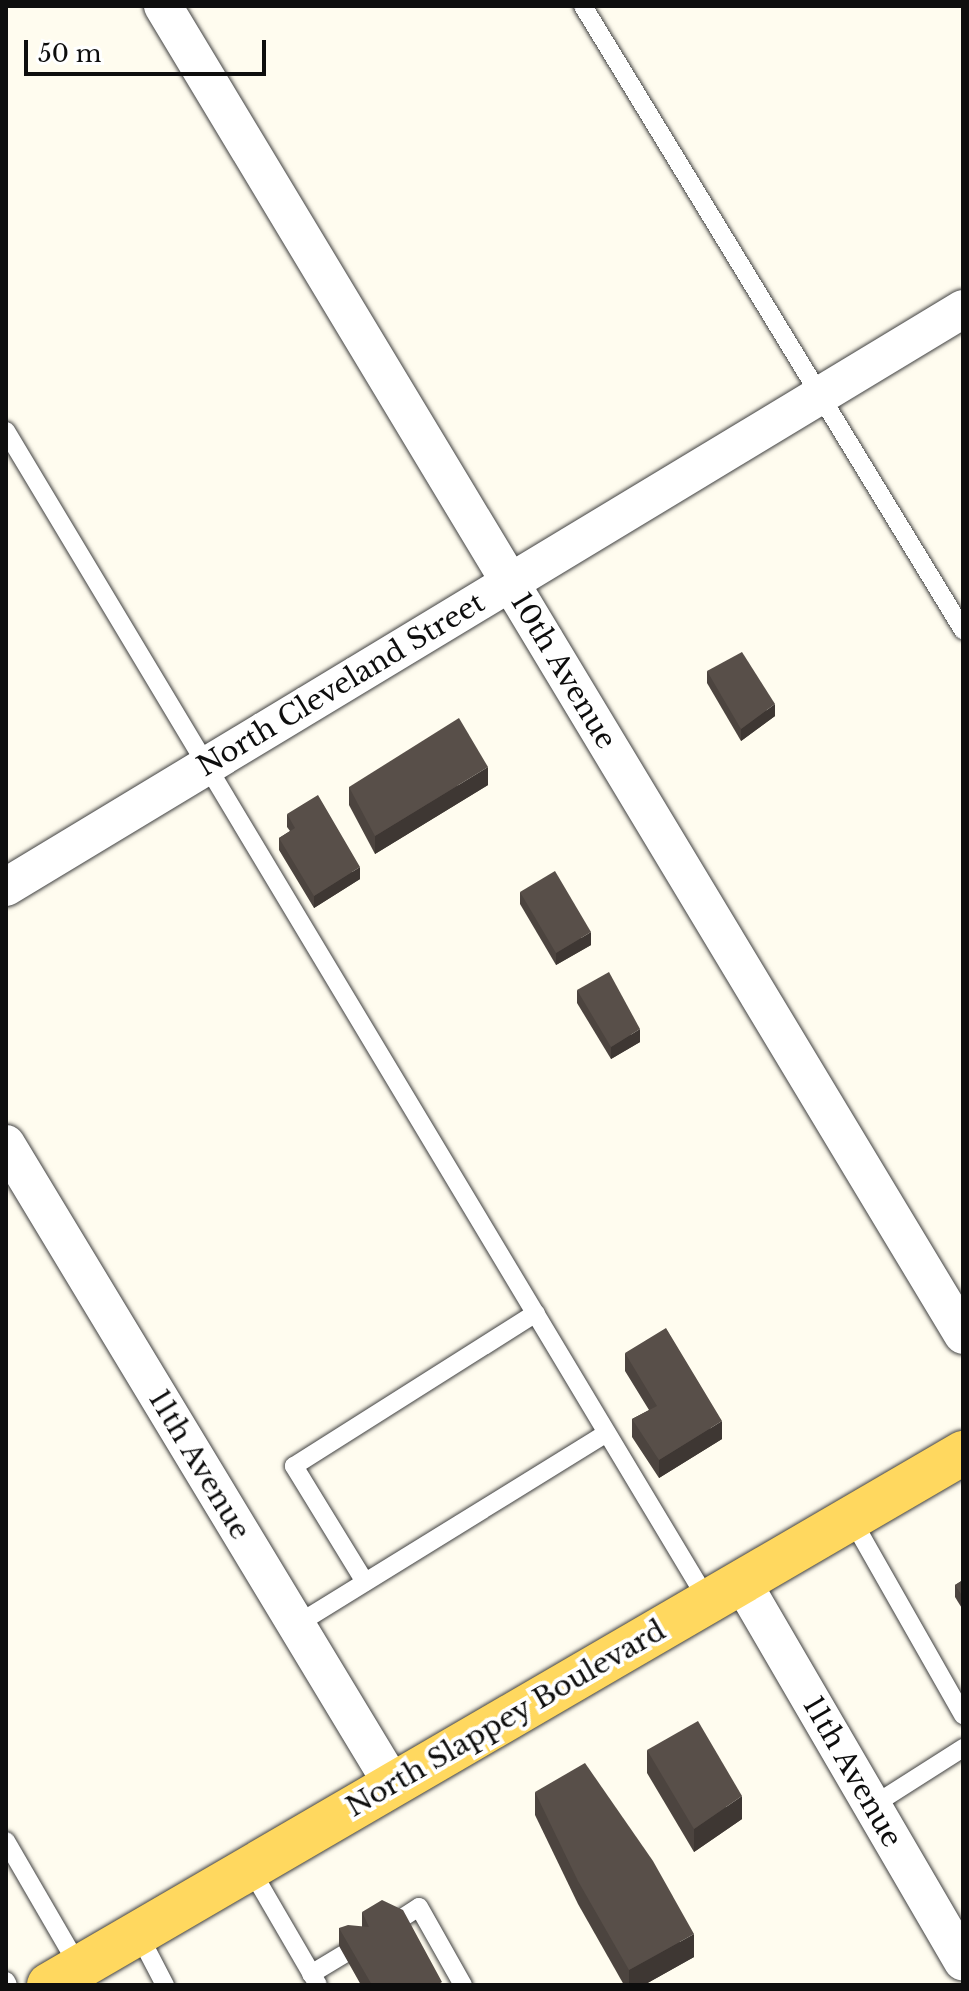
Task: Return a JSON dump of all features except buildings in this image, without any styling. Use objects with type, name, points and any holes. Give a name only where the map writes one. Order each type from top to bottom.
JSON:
[{"type":"main road","name":"North Slappey Boulevard","points":[[64,1976],[963,1453]]},
{"type":"street","name":"10th Avenue","points":[[163,6],[963,1335]]},
{"type":"street","name":"North Cleveland Street","points":[[6,887],[963,309]]},
{"type":"street","name":"11th Avenue","points":[[6,1144],[393,1785]]},
{"type":"street","name":"11th Avenue","points":[[725,1592],[872,1806],[963,1961]]},
{"type":"lane","points":[[583,6],[963,630]]},
{"type":"lane","points":[[6,431],[607,1433],[725,1592]]},
{"type":"lane","points":[[365,1582],[294,1466],[536,1313]]},
{"type":"lane","points":[[296,1625],[607,1433]]},
{"type":"lane","points":[[851,1518],[963,1715]]},
{"type":"lane","points":[[872,1806],[963,1748]]},
{"type":"lane","points":[[6,1841],[64,1976]]},
{"type":"lane","points":[[250,1868],[315,1980],[419,1907],[463,1985]]},
{"type":"lane","points":[[138,1933],[165,1985]]}]
